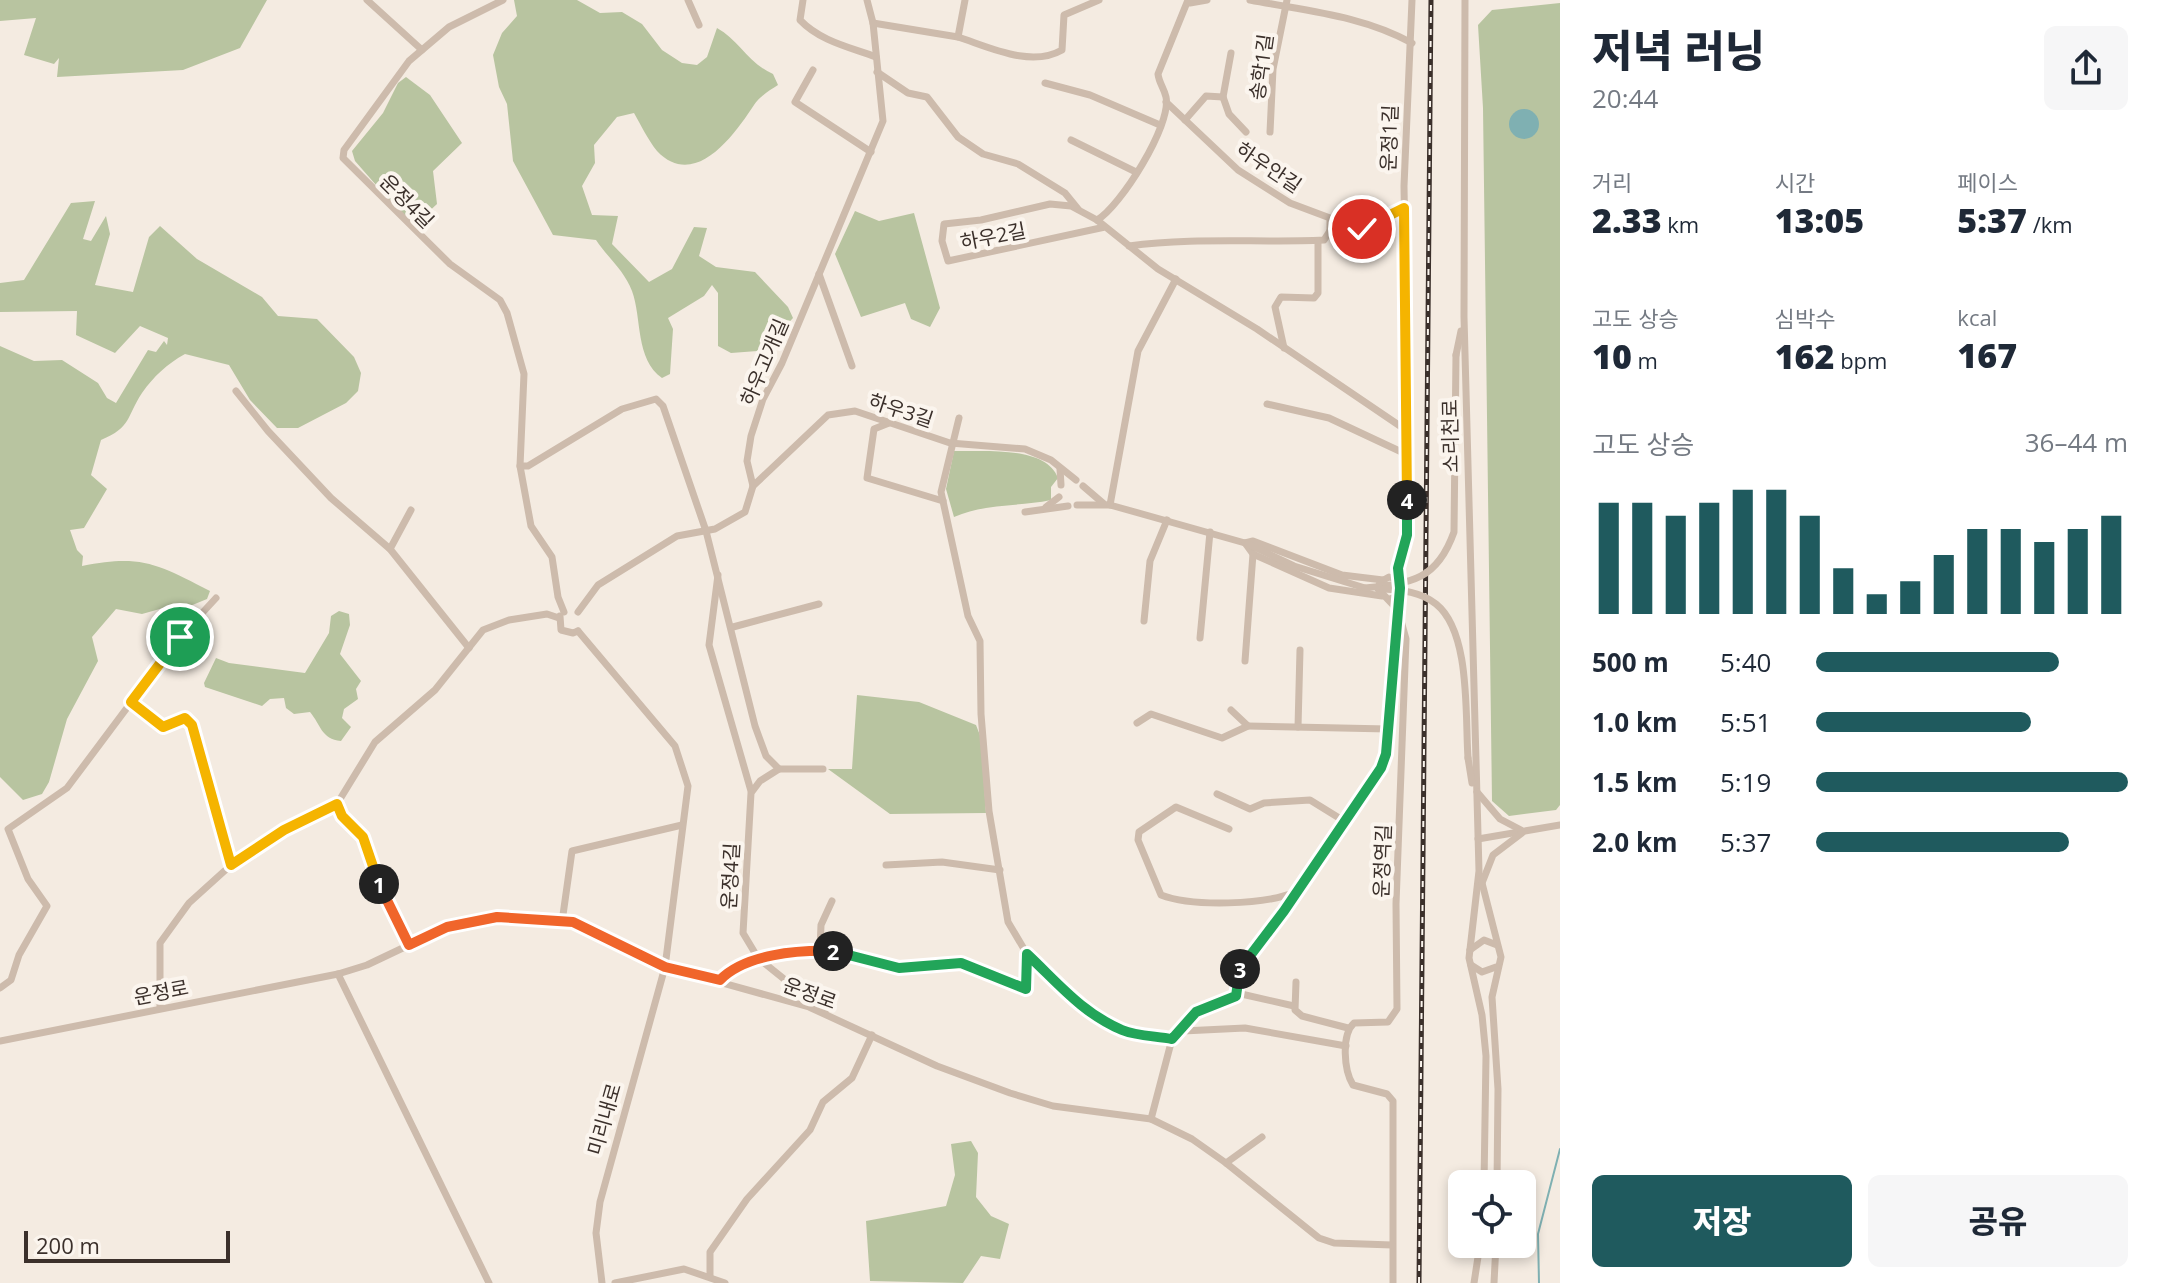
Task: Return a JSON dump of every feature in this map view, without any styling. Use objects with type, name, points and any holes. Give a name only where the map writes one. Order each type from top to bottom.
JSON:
[{"type":"street","points":[[367,0],[422,50]]},
{"type":"street","name":"운정4길","points":[[503,0],[449,27],[396,74],[382,100],[344,150],[343,158],[450,264],[500,300],[524,374],[520,466],[531,526],[552,557],[561,615]]},
{"type":"street","points":[[688,0],[699,25]]},
{"type":"street","points":[[803,0],[800,20],[808,29],[839,45],[876,57]]},
{"type":"street","name":"하우고개길","points":[[753,486],[747,461],[763,399],[782,363],[883,121],[873,23],[867,0]]},
{"type":"street","points":[[958,37],[965,0]]},
{"type":"street","points":[[873,23],[958,37],[1018,56],[1056,54],[1062,50],[1064,15],[1099,0]]},
{"type":"street","points":[[1097,220],[1105,216],[1157,139],[1166,102],[1158,74],[1189,2],[1207,0]]},
{"type":"street","name":"송학1길","points":[[1250,0],[1332,13],[1389,31],[1412,43]]},
{"type":"street","points":[[1332,0],[1332,13]]},
{"type":"street","points":[[1412,0],[1412,43]]},
{"type":"street","name":"소리천로","points":[[1465,0],[1464,317],[1479,871]]},
{"type":"street","name":"송학1길","points":[[1270,132],[1273,69],[1287,4]]},
{"type":"street","name":"운정1길","points":[[1407,435],[1404,208],[1408,66],[1412,43]]},
{"type":"street","points":[[1185,120],[1206,96],[1223,97],[1231,53]]},
{"type":"street","points":[[813,70],[795,102],[871,152]]},
{"type":"street","points":[[877,72],[908,93],[927,97],[958,137],[983,154],[1018,164],[1065,193],[1079,210]]},
{"type":"street","points":[[1045,83],[1090,95],[1160,125]]},
{"type":"street","name":"하우안길","points":[[1223,97],[1229,114],[1246,132]]},
{"type":"street","name":"하우안길","points":[[1166,102],[1238,170],[1290,203],[1330,218],[1330,231]]},
{"type":"street","points":[[1071,140],[1136,172]]},
{"type":"street","name":"하우2길","points":[[1105,227],[948,261],[942,241],[944,224],[981,220],[1050,204],[1079,210],[1097,220],[1176,279],[1403,428],[1407,435]]},
{"type":"street","points":[[1129,246],[1168,240],[1318,241],[1324,240],[1330,231],[1362,229],[1404,208]]},
{"type":"street","points":[[1284,348],[1275,307],[1281,297],[1314,298],[1318,293],[1318,241]]},
{"type":"street","points":[[819,274],[852,366]]},
{"type":"street","points":[[1107,504],[1138,351],[1176,279]]},
{"type":"street","points":[[1365,588],[1416,580],[1445,556],[1454,532],[1456,355],[1464,317]]},
{"type":"street","points":[[236,391],[268,431],[331,498],[390,549],[469,648]]},
{"type":"street","name":"운정4길","points":[[520,466],[528,466],[622,409],[656,399],[663,406],[706,531],[733,627],[755,726],[766,756],[779,769]]},
{"type":"street","points":[[1267,404],[1329,418],[1408,455]]},
{"type":"street","name":"하우3길","points":[[753,486],[828,415],[855,411],[950,443],[1010,445],[1039,454],[1107,504]]},
{"type":"street","points":[[959,418],[950,443],[941,492],[964,603],[980,641],[981,714],[989,811],[995,827],[1008,922],[1027,954],[1077,1005],[1125,1031],[1172,1039]]},
{"type":"street","points":[[889,423],[874,429],[867,478],[943,501]]},
{"type":"street","points":[[1237,993],[1241,968],[1381,768],[1388,729],[1398,610],[1398,568],[1407,535],[1407,435]]},
{"type":"street","points":[[1060,469],[1061,485]]},
{"type":"street","points":[[160,1008],[160,943],[189,903],[231,865],[284,830],[337,804],[375,742],[435,690],[483,630],[509,620],[578,612],[598,585],[677,536],[706,531],[745,512],[753,486]]},
{"type":"street","name":"하우3길","points":[[1045,508],[1059,497]]},
{"type":"street","name":"하우3길","points":[[1025,512],[1107,504],[1245,543],[1253,541],[1342,575],[1386,578]]},
{"type":"street","points":[[390,549],[411,510]]},
{"type":"street","points":[[1144,621],[1150,561],[1167,520]]},
{"type":"street","points":[[1200,638],[1210,532]]},
{"type":"street","points":[[1245,543],[1294,566],[1365,588],[1415,593],[1436,604],[1452,623],[1460,650],[1468,758],[1477,819]]},
{"type":"street","points":[[1245,543],[1253,554],[1329,588],[1385,598],[1398,595]]},
{"type":"street","points":[[1245,661],[1253,554]]},
{"type":"street","points":[[1398,568],[1378,589],[1398,610]]},
{"type":"street","name":"운정4길","points":[[718,573],[709,645],[751,793],[743,933],[758,958],[830,1016]]},
{"type":"street","points":[[1386,578],[1398,582]]},
{"type":"street","points":[[0,988],[11,980],[19,955],[47,906],[28,879],[8,829],[67,788],[180,637],[216,598]]},
{"type":"street","points":[[733,627],[819,604]]},
{"type":"street","name":"운정역길","points":[[1294,1006],[1302,1016],[1348,1028],[1354,1023],[1388,1022],[1397,1009],[1396,904],[1406,639],[1398,610]]},
{"type":"street","points":[[561,615],[561,630],[573,633],[582,625],[578,612]]},
{"type":"street","name":"미리내로","points":[[578,631],[675,746],[688,786],[675,913],[665,967],[600,1202],[596,1233],[597,1269],[602,1283]]},
{"type":"street","points":[[1298,727],[1300,650]]},
{"type":"street","points":[[131,702],[163,727],[178,718],[185,718],[192,725],[231,865]]},
{"type":"street","points":[[1231,710],[1248,726]]},
{"type":"street","points":[[1137,723],[1151,714],[1164,716],[1222,738],[1248,726],[1388,729]]},
{"type":"street","points":[[751,793],[760,781],[779,769],[823,769]]},
{"type":"street","points":[[1476,791],[1500,819],[1523,831]]},
{"type":"street","points":[[1217,794],[1250,809],[1264,803],[1310,800],[1344,821]]},
{"type":"street","points":[[337,804],[342,816],[363,837],[386,905],[409,945]]},
{"type":"street","points":[[1229,829],[1176,807],[1139,832],[1138,840],[1161,895],[1178,901],[1278,900],[1297,891]]},
{"type":"street","points":[[562,922],[572,851],[682,825]]},
{"type":"street","points":[[1478,839],[1560,825]]},
{"type":"street","points":[[1482,883],[1493,855],[1523,831]]},
{"type":"street","points":[[886,865],[942,862],[1000,870]]},
{"type":"street","points":[[1479,871],[1501,957],[1496,967],[1492,997],[1498,1089],[1497,1170]]},
{"type":"street","points":[[1479,871],[1469,953],[1482,1015],[1486,1056],[1484,1170]]},
{"type":"street","points":[[820,950],[821,925],[832,901]]},
{"type":"street","name":"운정로","points":[[0,1041],[338,974],[367,965],[447,927],[497,917],[573,922],[665,967],[720,980],[830,1016],[1010,1093],[1053,1106],[1151,1119],[1192,1139],[1226,1163],[1319,1238],[1334,1243],[1392,1245]]},
{"type":"street","points":[[1469,953],[1474,944],[1484,940],[1498,947]]},
{"type":"street","points":[[720,980],[728,972],[758,958],[820,950],[858,955],[899,968],[961,963],[1026,989],[1027,954]]},
{"type":"street","points":[[1470,963],[1482,972],[1496,967]]},
{"type":"street","points":[[338,974],[489,1283]]},
{"type":"street","points":[[1151,1119],[1172,1039],[1183,1031],[1196,1012],[1237,993],[1294,1006],[1296,982]]},
{"type":"street","points":[[1183,1031],[1245,1028],[1346,1046]]},
{"type":"street","points":[[1348,1028],[1346,1046],[1353,1085],[1387,1094],[1393,1101],[1393,1283]]},
{"type":"street","points":[[710,1276],[710,1252],[747,1199],[810,1130],[823,1102],[852,1078],[872,1035]]},
{"type":"street","points":[[1226,1163],[1262,1137]]},
{"type":"street","points":[[1474,1283],[1478,1258]]},
{"type":"street","points":[[1494,1283],[1495,1258]]},
{"type":"street","points":[[615,1283],[674,1269],[695,1270],[725,1283]]},
{"type":"green space","points":[[0,0],[267,0],[240,48],[183,70],[57,77],[59,58],[54,64],[24,55],[36,18],[0,21]]},
{"type":"green space","points":[[514,0],[577,0],[600,13],[622,12],[642,24],[662,50],[682,63],[697,65],[707,57],[717,28],[757,64],[773,74],[778,85],[759,99],[725,143],[699,162],[686,165],[671,162],[657,151],[634,113],[617,117],[594,145],[595,163],[582,186],[592,215],[618,216],[612,244],[649,282],[672,269],[694,227],[707,228],[699,256],[716,267],[755,272],[788,307],[793,318],[776,336],[769,350],[731,353],[718,346],[718,293],[712,285],[704,296],[668,318],[673,329],[670,374],[662,378],[647,360],[632,291],[620,270],[596,240],[553,235],[513,161],[507,104],[499,87],[493,55],[502,33],[517,16]]},
{"type":"green space","points":[[1560,3],[1560,805],[1556,810],[1509,816],[1492,801],[1483,108],[1478,25],[1492,10]]},
{"type":"green space","points":[[406,77],[430,95],[462,143],[433,171],[437,204],[424,216],[405,218],[355,161],[352,151],[383,113],[398,83]]},
{"type":"green space","points":[[95,201],[83,239],[91,241],[106,216],[110,234],[95,285],[133,292],[149,237],[160,226],[197,259],[262,297],[278,316],[317,319],[354,357],[361,373],[358,391],[346,403],[298,428],[277,428],[250,400],[229,365],[185,354],[151,381],[123,426],[101,440],[91,475],[107,489],[84,528],[70,530],[77,550],[83,556],[82,566],[120,561],[149,564],[210,591],[207,599],[190,606],[174,605],[142,614],[116,609],[92,637],[98,661],[67,719],[49,782],[42,794],[23,800],[0,777],[0,346],[34,361],[62,360],[98,383],[107,398],[116,403],[148,350],[156,352],[164,341],[167,345],[168,338],[140,326],[115,353],[76,335],[77,311],[0,312],[0,283],[24,280],[71,203]]},
{"type":"green space","points":[[855,211],[879,221],[914,213],[940,308],[930,327],[911,319],[905,303],[861,317],[835,254]]},
{"type":"green space","points":[[954,451],[1012,452],[1041,460],[1051,467],[1058,478],[1051,487],[1051,500],[978,509],[954,517],[946,489]]},
{"type":"green space","points":[[339,611],[349,614],[350,625],[340,654],[361,681],[356,689],[358,699],[344,709],[342,718],[351,727],[341,741],[325,734],[310,712],[294,714],[286,708],[284,698],[270,699],[262,706],[205,687],[216,658],[229,663],[305,673],[329,633],[331,616]]},
{"type":"green space","points":[[857,695],[919,702],[976,725],[981,738],[986,813],[890,814],[828,769],[852,769]]},
{"type":"green space","points":[[971,1141],[978,1153],[976,1197],[991,1216],[1009,1224],[1000,1259],[981,1256],[963,1283],[870,1281],[866,1221],[946,1206],[955,1175],[951,1144]]},
{"type":"water","points":[[1524,109],[1535,113],[1539,124],[1535,135],[1524,139],[1513,135],[1509,124],[1513,113]]},
{"type":"waterway","points":[[1539,1283],[1538,1234],[1560,1149]]},
{"type":"railway","points":[[1419,1283],[1431,0]]},
{"type":"route","points":[[180,637],[131,702],[163,727],[178,718],[185,718],[192,725],[231,865],[284,830],[337,804],[342,816],[363,837],[386,905],[409,945],[447,927],[497,917],[573,922],[665,967],[720,980],[728,972],[758,958],[820,950],[841,951],[899,968],[961,963],[1026,989],[1027,954],[1077,1005],[1093,1015],[1125,1031],[1172,1039],[1183,1031],[1196,1012],[1236,996],[1241,968],[1284,911],[1381,768],[1386,754],[1400,591],[1398,568],[1407,535],[1409,400],[1404,338],[1404,208],[1362,229]]}]
